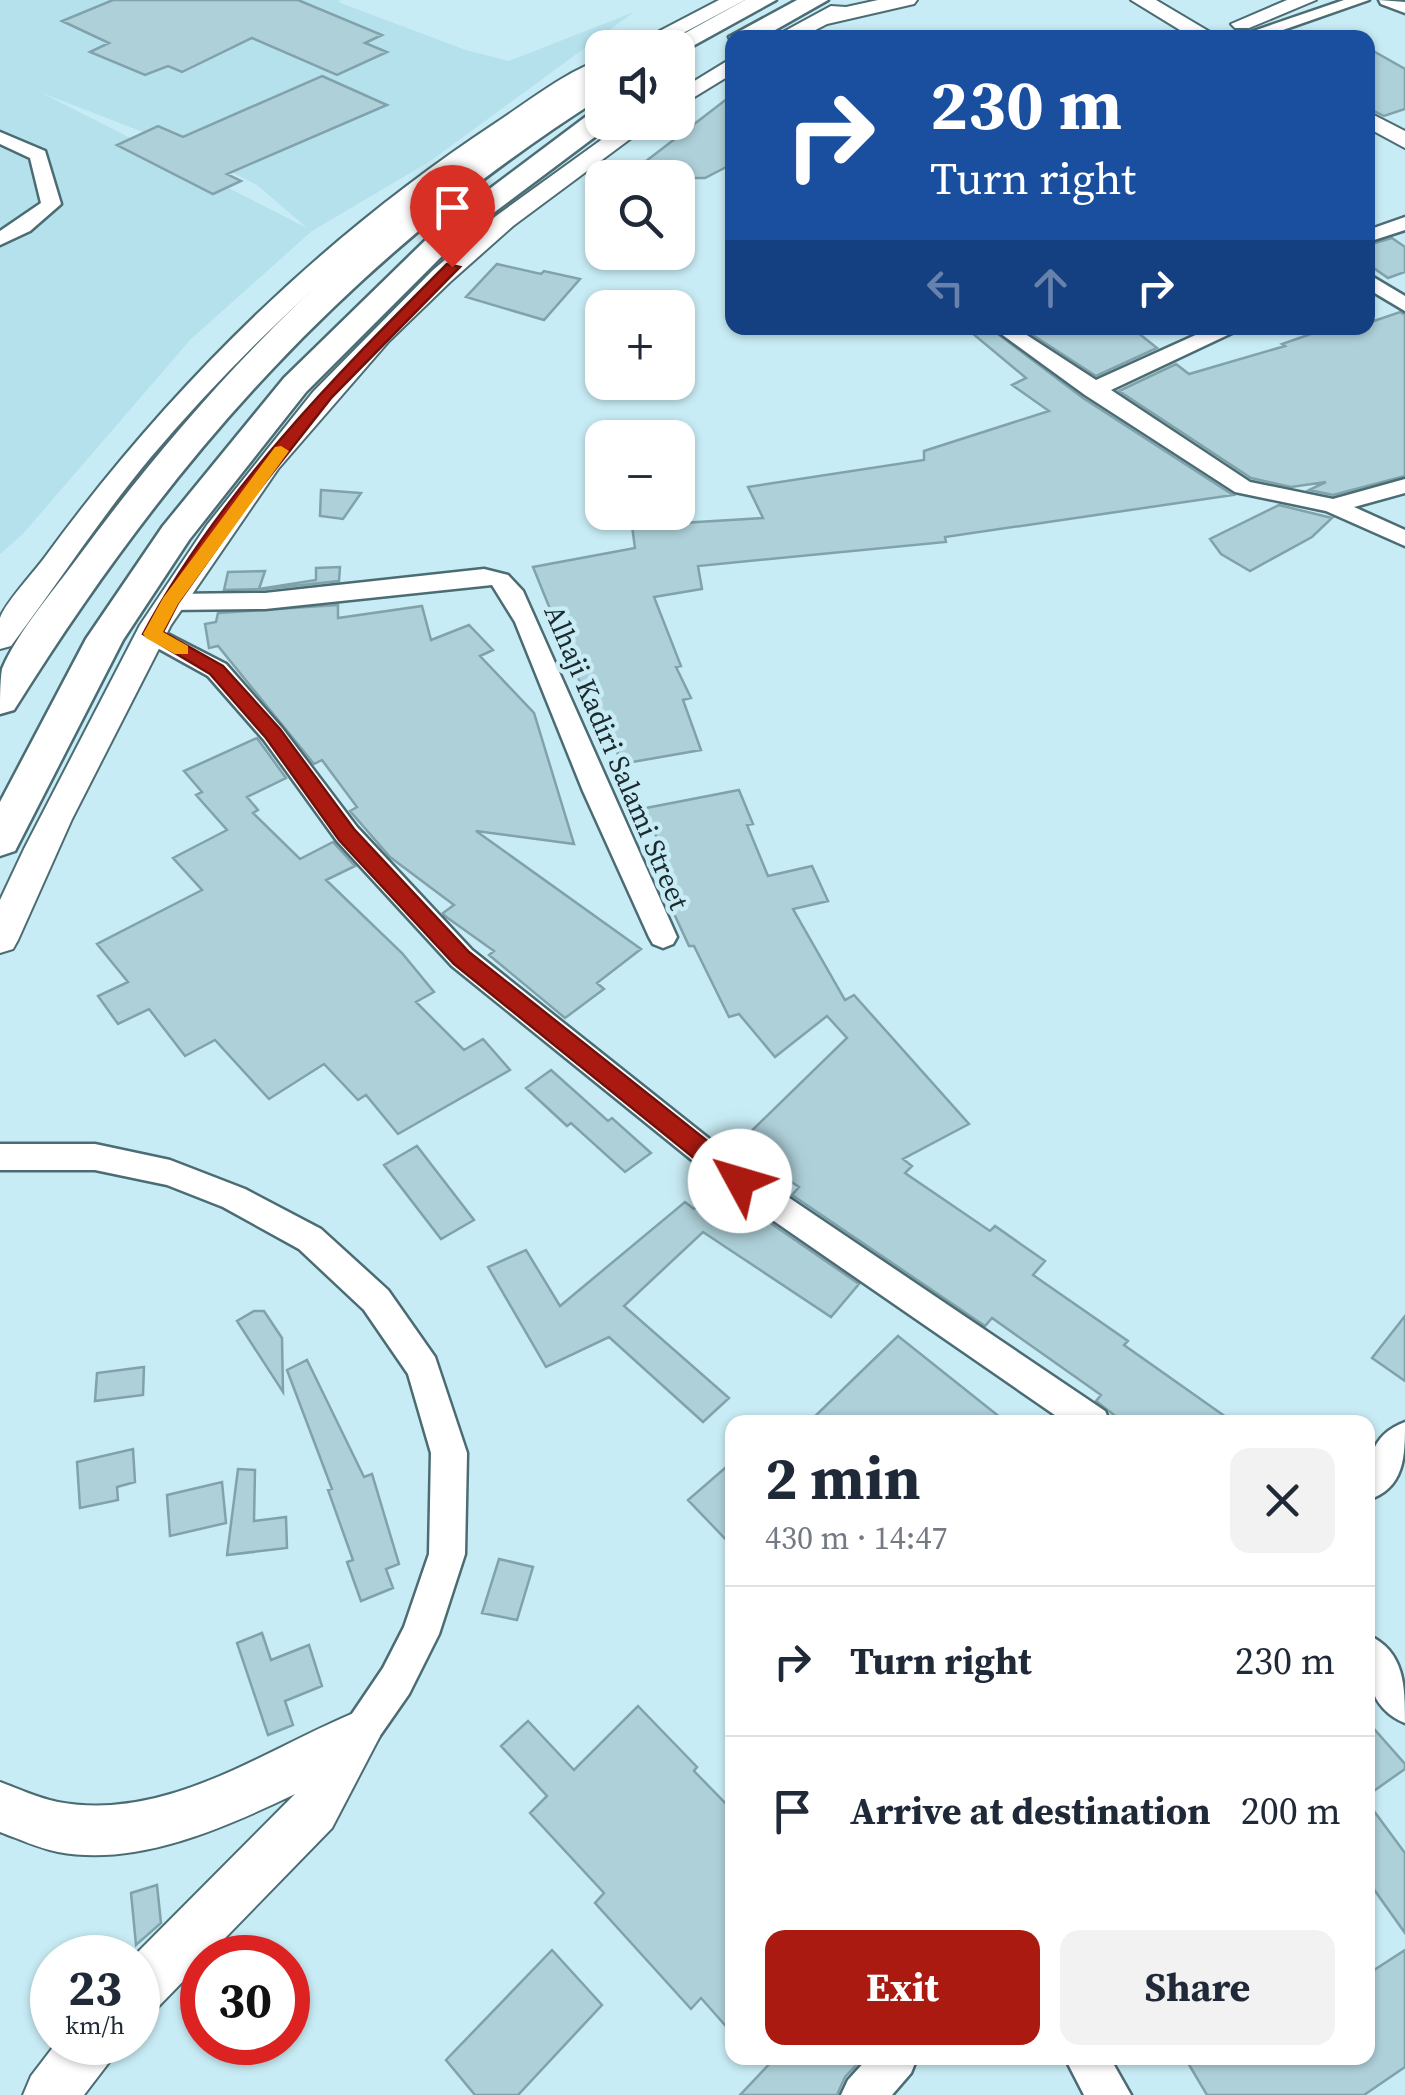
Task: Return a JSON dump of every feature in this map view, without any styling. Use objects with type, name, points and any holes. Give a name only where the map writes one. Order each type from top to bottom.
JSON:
[{"type":"highway","points":[[695,36],[764,0]]},
{"type":"highway","points":[[762,30],[816,10]]},
{"type":"highway","points":[[695,63],[725,46]]},
{"type":"highway","points":[[0,701],[13,638],[68,569],[222,404],[334,289],[440,198],[585,92]]},
{"type":"highway","points":[[0,841],[104,639],[175,534],[296,385],[462,240],[585,95]]},
{"type":"highway","points":[[398,299],[462,240]]},
{"type":"highway","points":[[13,638],[68,569]]},
{"type":"main road","points":[[673,30],[734,0]]},
{"type":"main road","points":[[792,30],[816,10],[860,0]]},
{"type":"main road","points":[[816,10],[907,0]]},
{"type":"main road","points":[[1140,0],[1195,30]]},
{"type":"main road","points":[[1243,30],[1253,10],[1274,0]]},
{"type":"main road","points":[[1247,30],[1306,0]]},
{"type":"main road","points":[[695,89],[725,70]]},
{"type":"main road","points":[[1375,123],[1405,141]]},
{"type":"main road","points":[[462,240],[616,140]]},
{"type":"main road","points":[[0,940],[46,834],[169,602],[245,496],[398,299]]},
{"type":"main road","points":[[0,1808],[64,1828],[161,1822],[246,1793],[356,1736]]},
{"type":"main road","points":[[160,1967],[314,1810],[356,1736]]},
{"type":"main road","points":[[50,2095],[74,2065]]},
{"type":"street","points":[[1252,30],[1361,0]]},
{"type":"street","points":[[1387,0],[1405,8]]},
{"type":"street","points":[[0,137],[38,155],[51,204],[23,226],[0,235]]},
{"type":"street","points":[[1375,234],[1405,223]]},
{"type":"street","points":[[1375,285],[1405,305]]},
{"type":"street","points":[[1013,335],[1243,487],[1333,506],[1405,539]]},
{"type":"street","points":[[1093,390],[1212,335]]},
{"type":"street","points":[[1333,506],[1405,486]]},
{"type":"street","name":"Alhaji Kadiri Salami Street","points":[[169,602],[265,601],[484,576],[500,580],[511,591],[528,622],[596,791],[663,937]]},
{"type":"street","points":[[152,634],[216,670],[273,734],[346,834],[462,958],[740,1181],[1083,1415]]},
{"type":"street","points":[[0,1158],[95,1158],[186,1180],[234,1198],[310,1239],[376,1300],[423,1368],[449,1453],[447,1554],[420,1634],[396,1681],[356,1736]]},
{"type":"street","points":[[1375,1475],[1405,1438]]},
{"type":"street","points":[[1375,1663],[1405,1704]]},
{"type":"street","points":[[863,2095],[890,2065]]},
{"type":"street","points":[[1091,2065],[1110,2095]]},
{"type":"shaded area","points":[[0,0],[341,0],[338,2],[466,50],[509,61],[585,31],[585,48],[429,162],[312,231],[191,339],[22,535],[0,554]],"holes":[[[42,93],[184,148],[257,185],[307,228]]]},
{"type":"shaded area","points":[[634,12],[609,30],[588,30]]},
{"type":"building","points":[[113,0],[298,0],[382,35],[365,43],[387,52],[337,75],[252,38],[182,72],[168,66],[145,75],[90,52],[109,43],[62,21]]},
{"type":"building","points":[[1375,52],[1405,69],[1405,109],[1384,116],[1375,112]]},
{"type":"building","points":[[322,76],[387,105],[227,174],[241,181],[213,194],[117,145],[158,126],[183,137]]},
{"type":"building","points":[[725,100],[725,168],[705,178],[695,178],[695,160],[647,160],[673,140],[695,140],[695,123]]},
{"type":"building","points":[[1392,238],[1405,247],[1405,272],[1388,278],[1375,269],[1375,243]]},
{"type":"building","points":[[497,264],[580,279],[544,320],[466,297]]},
{"type":"building","points":[[1400,312],[1405,315],[1405,476],[1333,495],[1309,490],[1326,482],[1291,487],[1251,478],[1119,391],[1176,364],[1189,374],[1285,346],[1282,344],[1308,335],[1375,335],[1375,321]]},
{"type":"building","points":[[974,335],[999,335],[1083,398],[1233,495],[945,537],[946,542],[698,566],[702,589],[654,597],[681,666],[676,667],[691,698],[683,700],[701,750],[621,764],[606,717],[600,718],[585,683],[580,683],[533,567],[635,548],[633,530],[695,530],[695,522],[763,518],[748,487],[924,460],[924,451],[1049,411],[1012,385],[1026,378]]},
{"type":"building","points":[[1033,335],[1141,335],[1157,348],[1096,376]]},
{"type":"building","points":[[321,490],[361,493],[343,519],[320,516]]},
{"type":"building","points":[[1279,505],[1332,518],[1312,537],[1250,571],[1221,554],[1210,539]]},
{"type":"building","points":[[340,567],[339,581],[265,589],[224,590],[228,572],[265,571],[259,589],[316,580],[316,568]]},
{"type":"building","points":[[338,605],[338,618],[422,606],[431,640],[469,625],[493,650],[480,656],[534,713],[574,844],[476,831],[641,949],[597,983],[604,989],[565,1018],[489,955],[494,951],[445,916],[443,913],[454,905],[390,857],[350,811],[357,807],[322,760],[314,764],[218,646],[209,648],[205,624],[216,622],[218,613]]},
{"type":"building","points":[[257,738],[286,778],[247,797],[258,810],[253,813],[300,859],[333,842],[355,866],[326,880],[402,953],[434,992],[416,1002],[464,1050],[483,1039],[510,1070],[398,1134],[366,1095],[358,1100],[324,1064],[269,1099],[215,1040],[185,1056],[149,1009],[118,1024],[98,996],[128,982],[97,944],[202,890],[173,858],[227,830],[196,795],[202,792],[184,771]]},
{"type":"building","points":[[739,790],[753,824],[747,825],[768,876],[812,866],[828,901],[793,909],[845,1000],[854,995],[969,1124],[903,1159],[912,1166],[905,1173],[990,1231],[995,1226],[1045,1261],[1033,1275],[1128,1341],[1124,1345],[1223,1415],[1114,1415],[1096,1401],[1101,1395],[992,1318],[985,1326],[792,1195],[799,1187],[737,1145],[847,1038],[827,1016],[775,1057],[739,1014],[729,1017],[665,894],[651,852],[661,850],[646,808]]},
{"type":"building","points":[[551,1070],[651,1153],[625,1172],[571,1123],[567,1126],[526,1088]]},
{"type":"building","points":[[417,1146],[474,1220],[441,1239],[384,1165]]},
{"type":"building","points":[[707,1199],[729,1215],[738,1206],[763,1222],[766,1220],[859,1284],[831,1317],[703,1232],[624,1306],[729,1398],[703,1422],[609,1337],[546,1367],[488,1267],[526,1250],[560,1306],[685,1202],[694,1209]]},
{"type":"building","points":[[254,1311],[264,1311],[282,1338],[283,1392],[237,1321]]},
{"type":"building","points":[[1405,1316],[1405,1381],[1372,1358]]},
{"type":"building","points":[[898,1336],[997,1415],[816,1415]]},
{"type":"building","points":[[307,1360],[364,1477],[372,1474],[399,1564],[386,1569],[393,1588],[361,1601],[347,1562],[353,1560],[328,1490],[332,1489],[287,1370]]},
{"type":"building","points":[[144,1367],[143,1395],[95,1401],[97,1373]]},
{"type":"building","points":[[133,1449],[135,1482],[117,1487],[118,1500],[80,1508],[77,1462]]},
{"type":"building","points":[[725,1468],[725,1539],[688,1500]]},
{"type":"building","points":[[238,1469],[255,1470],[254,1521],[286,1517],[287,1548],[227,1555]]},
{"type":"building","points":[[222,1482],[226,1523],[170,1536],[167,1495]]},
{"type":"building","points":[[499,1559],[533,1567],[517,1620],[482,1613]]},
{"type":"building","points":[[262,1633],[271,1660],[309,1645],[322,1686],[285,1701],[293,1725],[268,1735],[237,1643]]},
{"type":"building","points":[[638,1706],[697,1767],[694,1771],[725,1803],[725,2025],[701,1998],[691,2009],[595,1903],[604,1893],[530,1813],[547,1796],[501,1746],[528,1721],[574,1770]]},
{"type":"building","points":[[1375,1730],[1405,1764],[1405,1769],[1375,1790]]},
{"type":"building","points":[[1375,1812],[1405,1853],[1405,1933],[1375,1891]]},
{"type":"building","points":[[157,1885],[161,1923],[147,1935],[135,1935],[131,1893]]},
{"type":"building","points":[[552,1950],[602,2005],[518,2095],[475,2095],[446,2060]]},
{"type":"building","points":[[1405,1950],[1405,2067],[1364,2095],[1207,2095],[1189,2065],[1375,2065],[1375,1969]]},
{"type":"building","points":[[768,2065],[856,2065],[845,2077],[837,2095],[740,2095]]},
{"type":"slow traffic","points":[[181,650],[152,634],[169,602],[281,451]]},
{"type":"route","points":[[452,267],[326,394],[245,496],[169,602],[152,634],[216,670],[273,734],[346,834],[462,958],[740,1181]]}]
